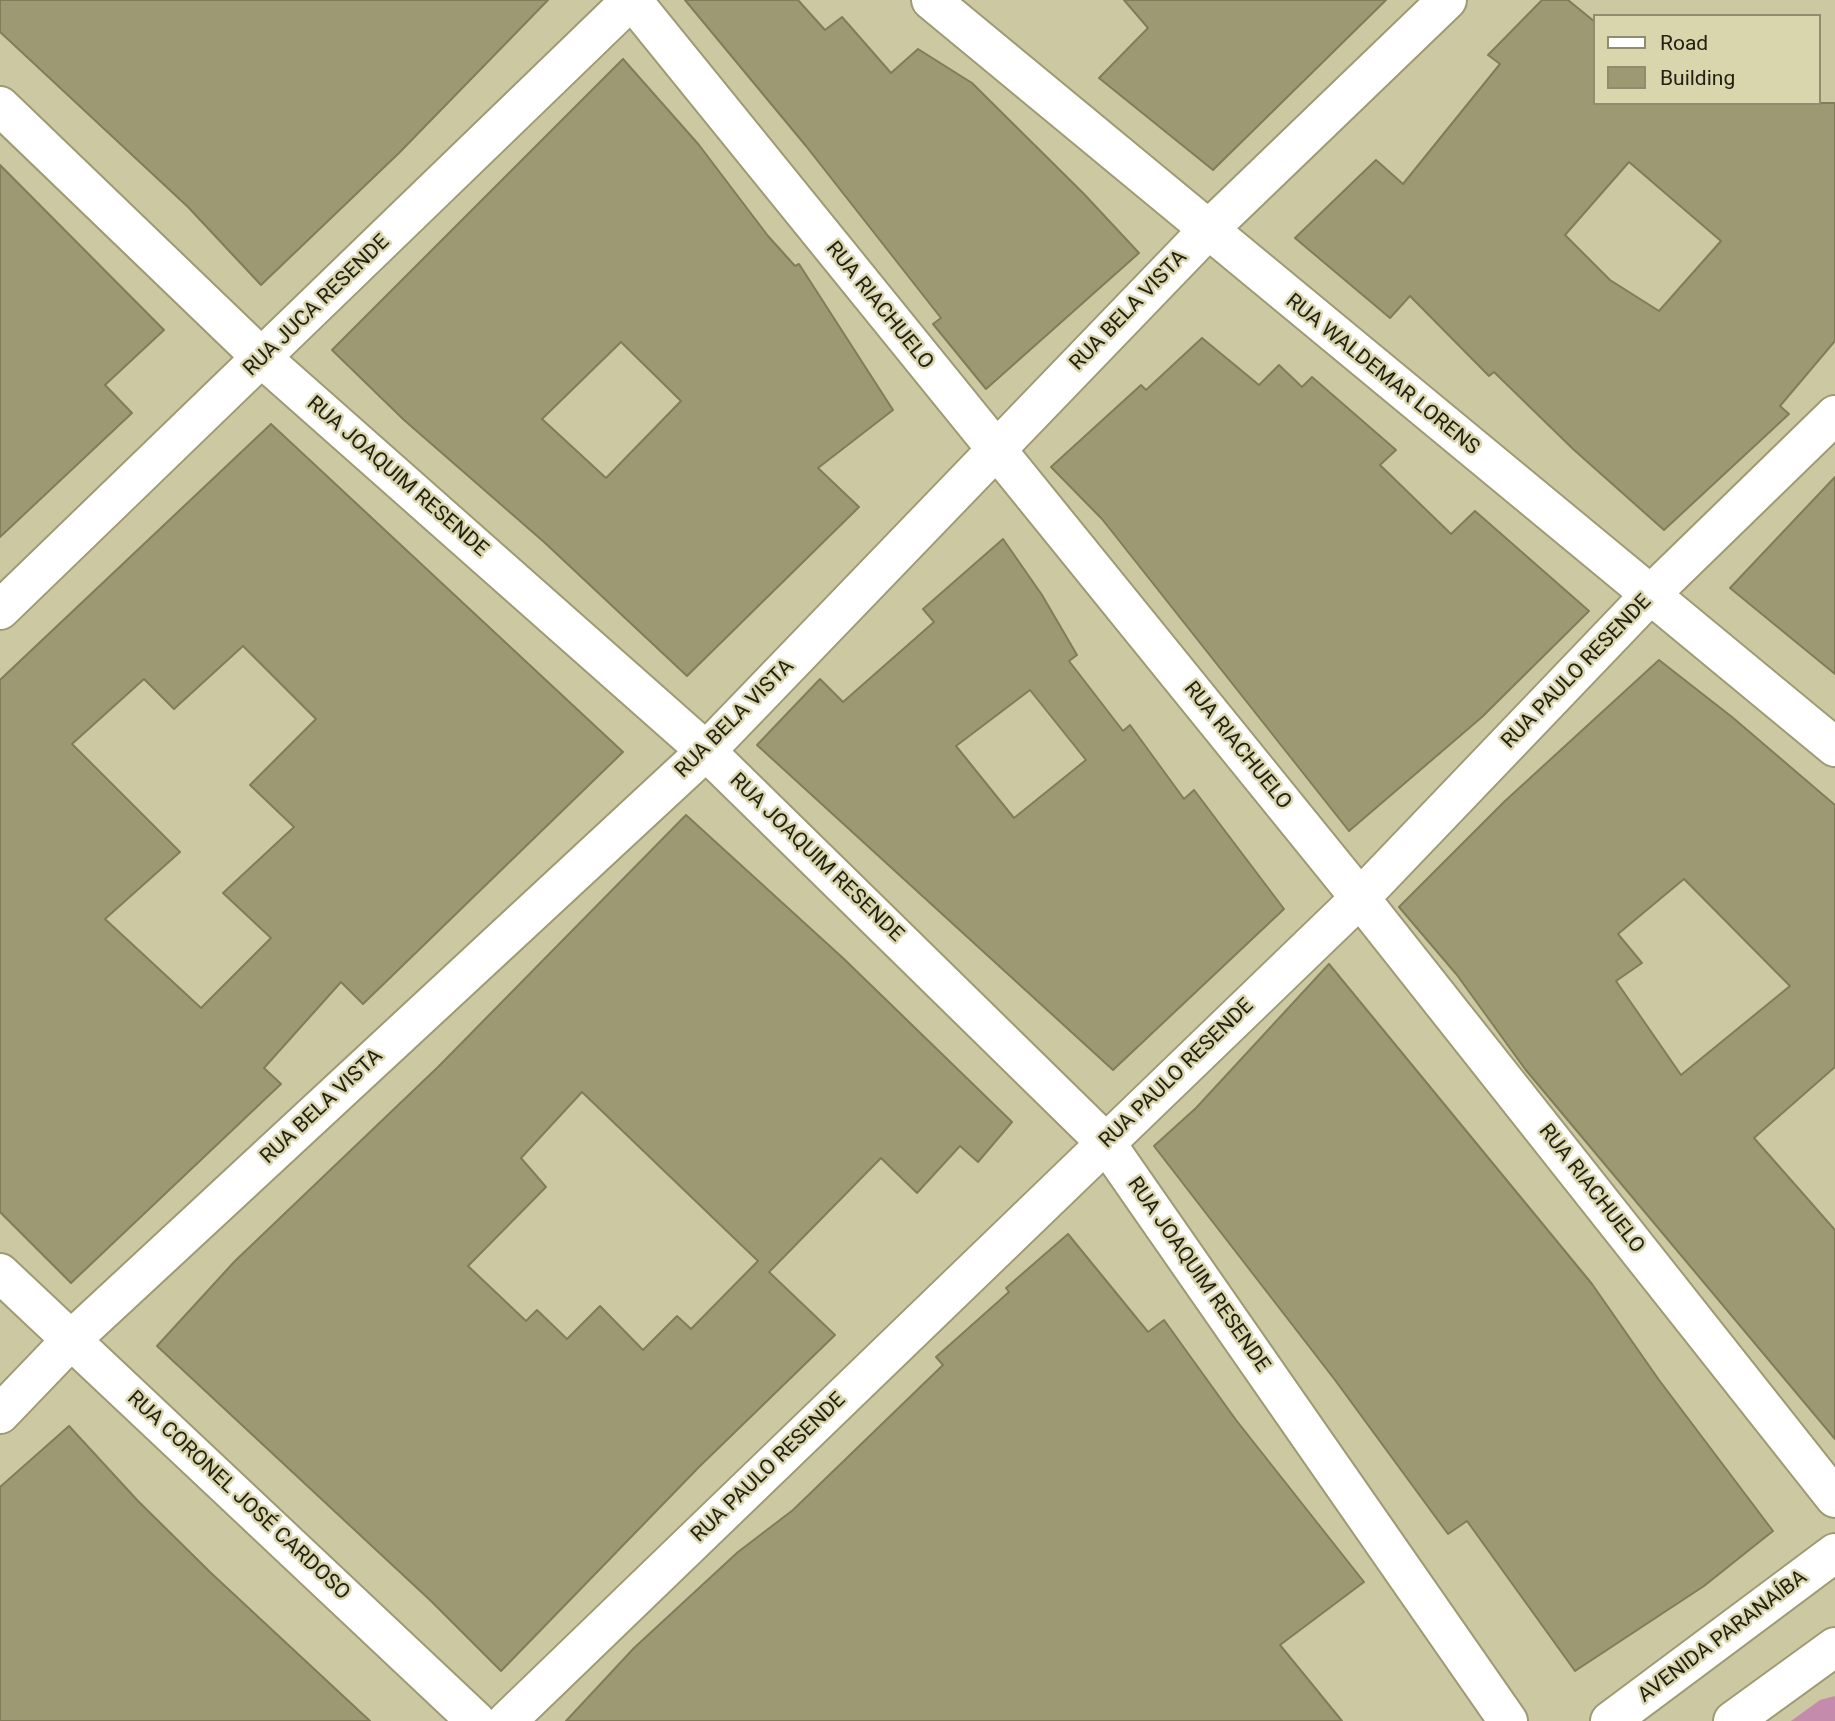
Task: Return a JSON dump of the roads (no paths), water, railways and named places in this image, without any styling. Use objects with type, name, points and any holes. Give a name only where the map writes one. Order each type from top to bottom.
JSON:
[{"type":"street","name":"RUA JUCA RESENDE","points":[[0,610],[263,359],[631,0]]},
{"type":"street","name":"RUA RIACHUELO","points":[[631,0],[1360,898],[1835,1498]]},
{"type":"street","name":"RUA WALDEMAR LORENS","points":[[931,0],[1207,231],[1835,747]]},
{"type":"street","name":"RUA BELA VISTA","points":[[0,1414],[72,1339],[706,751],[1207,231],[1447,0]]},
{"type":"street","name":"RUA JOAQUIM RESENDE","points":[[0,106],[263,359],[706,751],[1106,1143],[1508,1721]]},
{"type":"street","name":"RUA PAULO RESENDE","points":[[508,1721],[1360,898],[1650,595],[1835,415]]},
{"type":"street","name":"RUA CORONEL JOSÉ CARDOSO","points":[[0,1273],[476,1721]]},
{"type":"street","name":"AVENIDA PARANAÍBA","points":[[1611,1721],[1835,1553]]},
{"type":"street","points":[[1733,1721],[1835,1647]]}]
